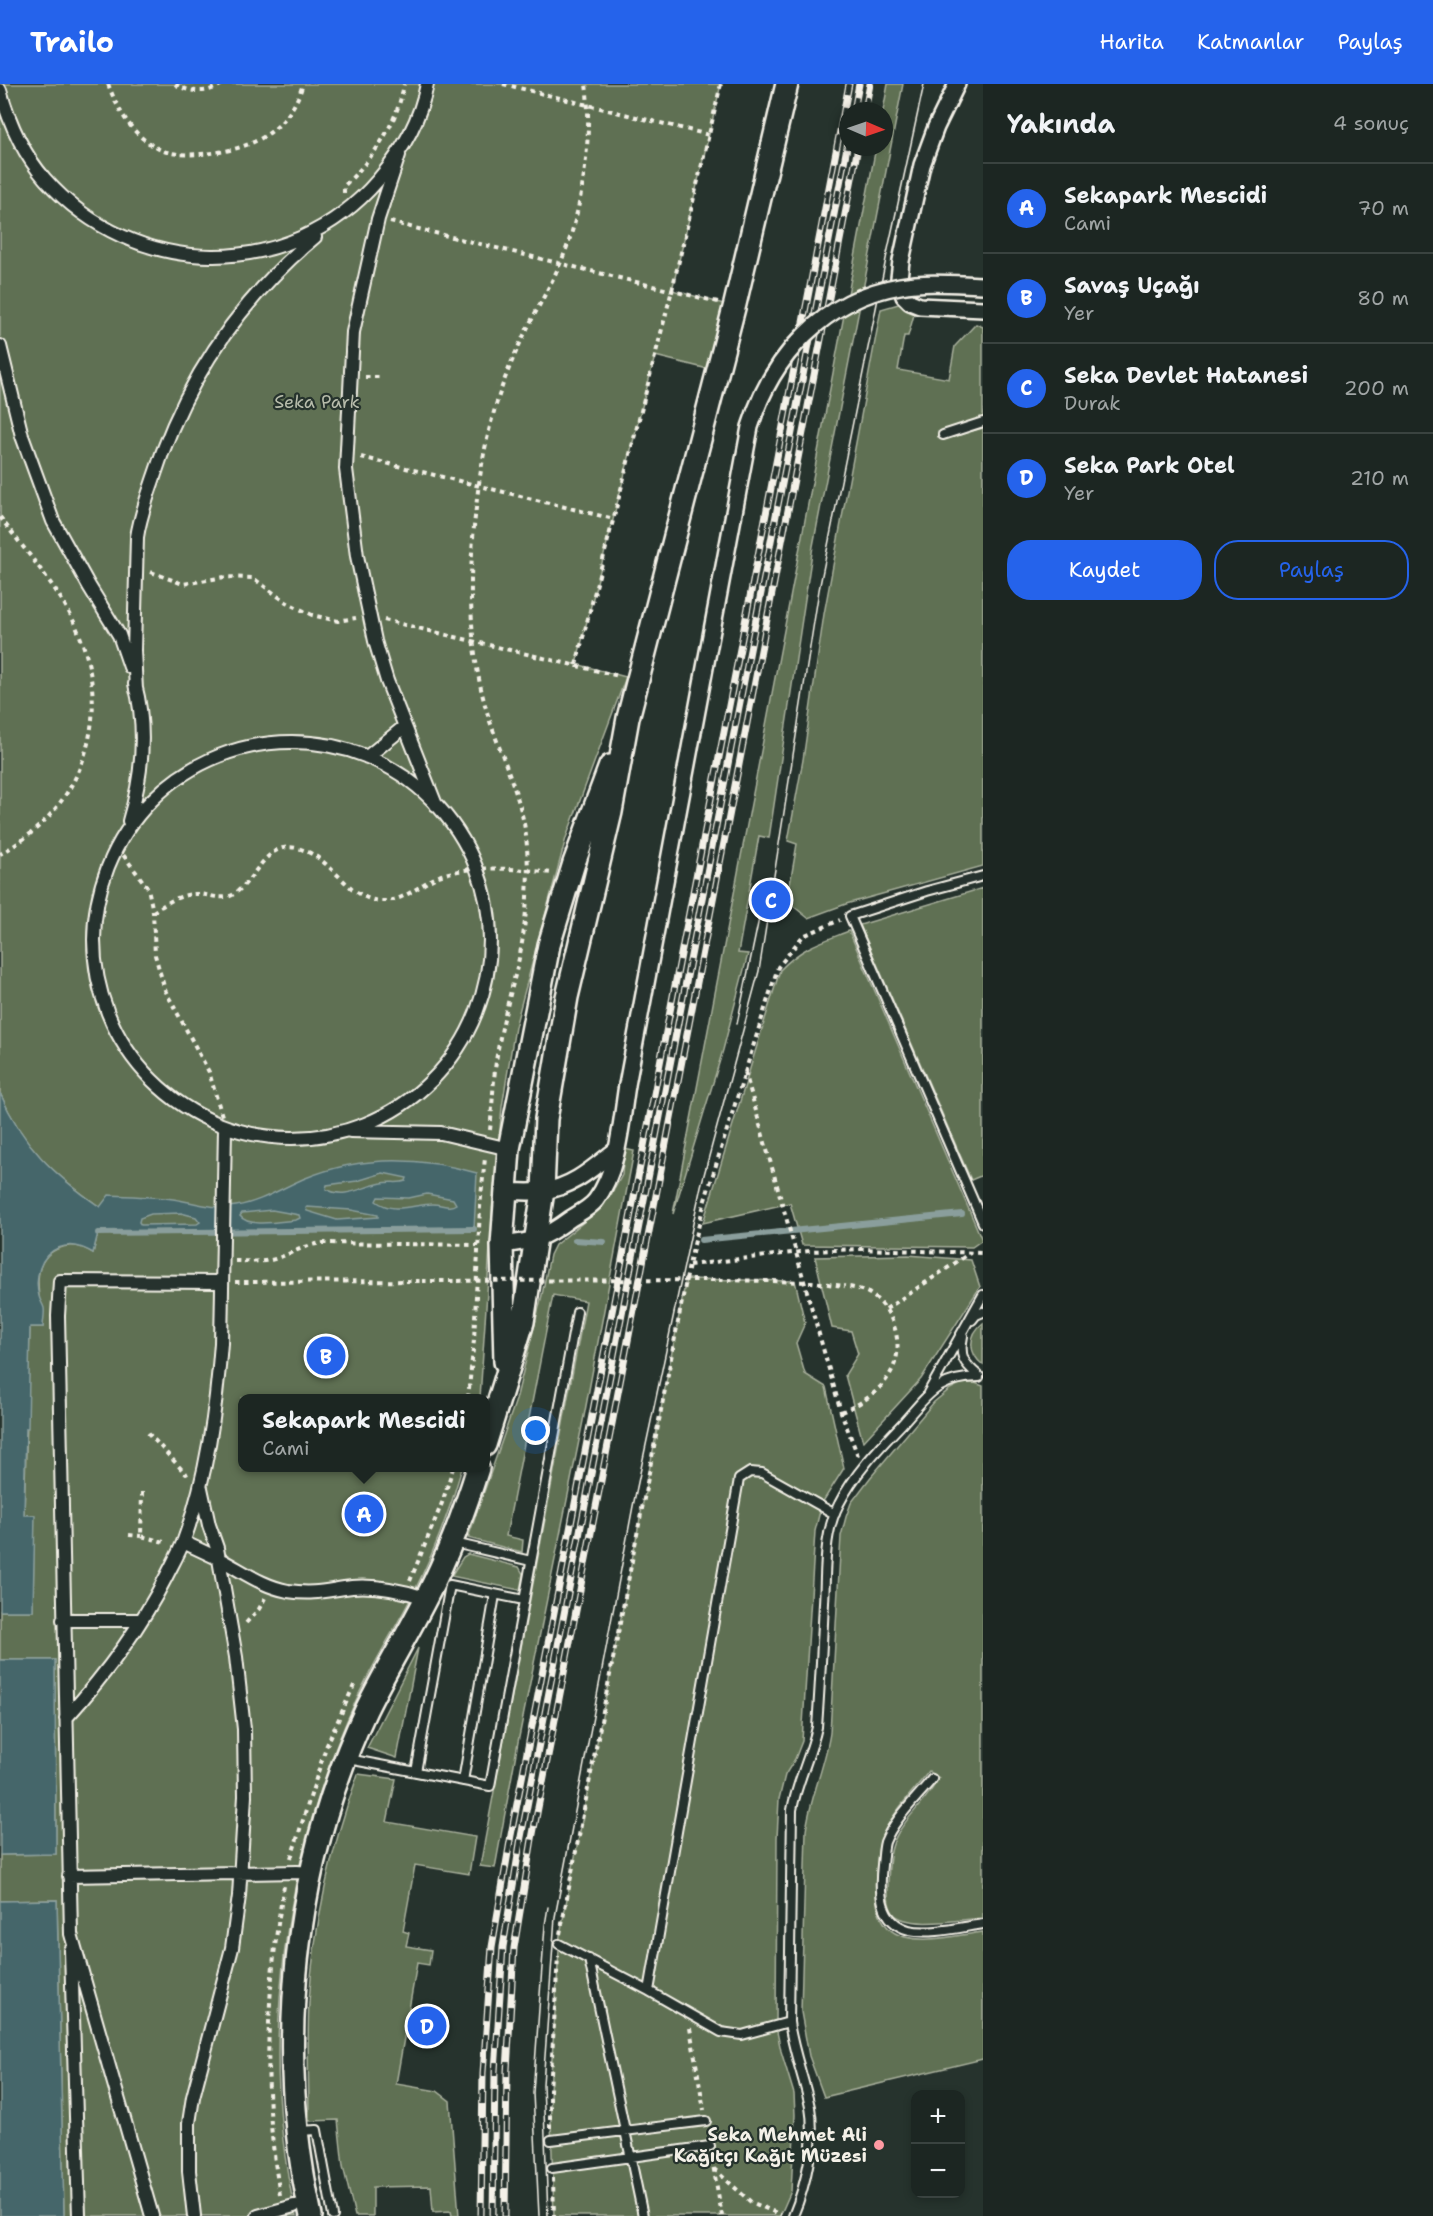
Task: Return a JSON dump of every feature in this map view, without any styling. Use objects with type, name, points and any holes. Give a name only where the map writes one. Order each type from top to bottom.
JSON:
[{"type":"main road","points":[[490,1432],[523,1322],[543,1191],[546,1119],[567,998],[611,812],[628,718],[735,304],[787,84]]},
{"type":"main road","points":[[505,1384],[502,1250],[509,1149],[549,945],[574,863],[628,718]]},
{"type":"main road","points":[[302,2211],[294,2086],[294,1991],[299,1932],[311,1873],[324,1822],[346,1758],[367,1710],[451,1542],[476,1472]]},
{"type":"street","points":[[427,84],[412,130],[399,155],[378,219],[353,333],[346,454],[347,489],[357,556],[375,641],[404,727],[438,811]]},
{"type":"street","points":[[957,84],[936,127],[922,165],[900,261],[899,278],[904,296],[910,302],[920,306],[983,309]]},
{"type":"street","points":[[0,90],[6,112],[18,138],[30,160],[46,180],[92,219],[143,245],[175,253],[244,255],[288,244],[313,233],[344,212]]},
{"type":"street","points":[[125,831],[152,798],[187,770],[242,744],[268,739],[322,742],[367,757],[395,772],[418,791],[457,833],[479,870],[491,909],[493,945],[485,999],[472,1025],[441,1069],[384,1113],[340,1131],[294,1140],[260,1139],[201,1119],[177,1105],[145,1078],[125,1049],[105,1004],[98,979],[95,953],[96,924],[105,878],[125,831],[137,792],[141,722],[136,690],[134,650],[137,537],[170,431],[200,370],[249,302],[283,265],[371,188],[399,155]]},
{"type":"street","points":[[502,1250],[535,1240],[555,1230],[595,1201],[608,1179],[616,1150],[750,427],[760,399],[779,364],[793,345],[827,315],[847,304],[883,290],[901,286],[983,285]]},
{"type":"street","points":[[0,346],[22,436],[53,521],[88,586],[119,635],[136,690]]},
{"type":"street","points":[[367,757],[404,727]]},
{"type":"street","points":[[66,1718],[99,1682],[141,1620],[182,1545],[201,1488],[219,1369],[225,1129]]},
{"type":"street","points":[[340,1131],[441,1133],[509,1149]]},
{"type":"street","points":[[505,1192],[543,1191],[566,1185],[582,1177],[616,1150]]},
{"type":"street","points":[[80,2216],[63,1620],[58,1316],[60,1281],[222,1282]]},
{"type":"street","points":[[194,2216],[189,2171],[189,2123],[193,2097],[232,1948],[241,1873],[245,1796],[244,1729],[232,1635],[219,1559],[201,1488]]},
{"type":"street","points":[[182,1545],[219,1559],[250,1578],[286,1590],[318,1593],[351,1587],[384,1587],[425,1598]]},
{"type":"street","points":[[63,1620],[141,1620]]},
{"type":"street","points":[[69,1876],[311,1873]]},
{"type":"street","points":[[71,1934],[152,2216]]},
{"type":"street","points":[[258,2216],[302,2211]]},
{"type":"lane","points":[[943,435],[983,422]]},
{"type":"lane","points":[[983,876],[850,916],[983,1223]]},
{"type":"lane","points":[[923,1400],[983,1295]]},
{"type":"lane","points":[[346,1758],[490,1786],[577,1312]]},
{"type":"lane","points":[[981,1377],[966,1366],[960,1350],[964,1330],[976,1315],[983,1312]]},
{"type":"lane","points":[[793,2216],[801,2197],[807,2172],[811,2111],[791,2038],[789,2022],[792,1810],[795,1792],[814,1745],[818,1727],[831,1524],[838,1504],[863,1468],[923,1400],[944,1382],[960,1377],[981,1377]]},
{"type":"lane","points":[[649,1991],[739,1479],[750,1472],[762,1473],[835,1514]]},
{"type":"lane","points":[[451,1542],[531,1561]]},
{"type":"lane","points":[[416,1772],[450,1585],[524,1600]]},
{"type":"lane","points":[[463,1781],[495,1595]]},
{"type":"lane","points":[[932,1779],[893,1828],[885,1843],[881,1898],[887,1915],[908,1930],[920,1932],[983,1924]]},
{"type":"lane","points":[[559,1944],[721,2032],[742,2035],[789,2022]]},
{"type":"lane","points":[[589,1959],[623,2131],[643,2216]]},
{"type":"lane","points":[[550,2140],[705,2121]]},
{"type":"lane","points":[[297,2131],[317,2130],[333,2216]]},
{"type":"lane","points":[[552,2168],[710,2146]]},
{"type":"path","points":[[108,84],[124,119],[150,144],[167,152],[194,155],[229,151],[264,138],[289,113],[303,84]]},
{"type":"path","points":[[175,84],[192,90],[205,91],[222,84]]},
{"type":"path","points":[[344,212],[344,186],[367,163],[383,140],[394,117],[404,84]]},
{"type":"path","points":[[504,84],[709,135]]},
{"type":"path","points":[[527,870],[524,824],[487,712],[478,667],[472,609],[473,538],[489,427],[509,368],[560,265],[574,221],[584,170],[588,105],[586,84]]},
{"type":"path","points":[[576,665],[672,290],[721,84]]},
{"type":"path","points":[[378,219],[724,304]]},
{"type":"path","points":[[346,454],[614,519]]},
{"type":"path","points":[[0,517],[69,612],[88,659],[93,703],[92,727],[87,746],[66,794],[46,822],[18,844],[0,854]]},
{"type":"path","points":[[118,848],[148,888],[153,912],[154,955],[165,990],[210,1072],[225,1129]]},
{"type":"path","points":[[153,912],[172,899],[183,896],[194,894],[216,897],[231,896],[267,857],[282,849],[306,851],[337,873],[361,896],[378,901],[396,899],[448,873],[460,870],[527,870],[555,874]]},
{"type":"path","points":[[550,2140],[550,2090],[559,1944],[589,1779],[698,1228],[744,1070],[778,967],[803,936],[850,916]]},
{"type":"path","points":[[744,1070],[841,1412],[863,1468]]},
{"type":"path","points":[[223,1259],[269,1261],[301,1247],[323,1243],[478,1244],[502,1250]]},
{"type":"path","points":[[689,1265],[796,1253],[861,1249],[983,1253]]},
{"type":"path","points":[[886,1309],[971,1252]]},
{"type":"path","points":[[222,1282],[714,1280],[812,1282],[862,1289],[874,1296],[886,1309],[892,1320],[898,1354],[893,1369],[882,1384],[870,1396],[841,1412]]},
{"type":"path","points":[[148,1432],[186,1474],[205,1464]]},
{"type":"path","points":[[141,1536],[142,1492]]},
{"type":"path","points":[[129,1535],[182,1545]]},
{"type":"path","points":[[232,1635],[259,1609],[270,1586]]},
{"type":"path","points":[[688,2013],[705,2121]]},
{"type":"path","points":[[710,2146],[722,2216]]},
{"type":"path","points":[[552,2168],[554,2216]]},
{"type":"path","points":[[714,2168],[751,2202],[784,2216]]},
{"type":"green space","name":"Seka Park","points":[[0,84],[721,84],[672,290],[724,304],[708,369],[655,356],[576,664],[626,677],[566,838],[515,1027],[502,1107],[493,1202],[480,1394],[238,1394],[238,1472],[461,1472],[427,1563],[413,1594],[357,1698],[332,1759],[311,1822],[295,1886],[284,1952],[279,2019],[279,2085],[284,2151],[296,2216],[64,2216],[57,1900],[0,1901],[0,1855],[56,1854],[55,1660],[0,1660],[0,1611],[33,1611],[34,1515],[24,1515],[30,1327],[43,1327],[38,1284],[39,1273],[48,1255],[57,1249],[67,1246],[80,1247],[93,1253],[98,1233],[100,1207],[68,1183],[41,1158],[19,1129],[0,1093]]},
{"type":"green space","points":[[888,84],[903,84],[893,135],[893,102],[885,102]]},
{"type":"green space","points":[[874,156],[889,156],[813,546],[769,838],[759,836],[738,953],[748,954],[723,1050],[673,1214]]},
{"type":"green space","points":[[909,301],[917,304],[908,336],[904,336],[898,370],[949,379],[955,346],[976,324],[983,327],[983,418],[938,432],[940,439],[983,428],[983,866],[846,904],[808,918],[787,901],[797,844],[788,841],[803,760],[824,614],[881,309]]},
{"type":"green space","points":[[983,888],[983,1175],[971,1180],[860,925]]},
{"type":"green space","points":[[849,931],[982,1240],[972,1247],[802,1245],[790,1203],[703,1223],[780,970],[804,950]]},
{"type":"green space","points":[[624,1149],[634,1151],[495,1868],[480,1866],[586,1301],[553,1295],[506,1536],[523,1540],[522,1552],[468,1538],[516,1400],[550,1255],[555,1245],[595,1213],[611,1195],[622,1175]]},
{"type":"green space","points":[[908,1255],[971,1260],[980,1287],[921,1379],[863,1442],[845,1375],[858,1354],[851,1331],[832,1328],[815,1257]]},
{"type":"green space","points":[[686,1279],[795,1281],[805,1323],[796,1343],[805,1374],[826,1387],[844,1468],[822,1503],[815,1531],[802,1741],[785,1775],[779,1799],[776,2027],[794,2094],[791,2191],[780,2216],[554,2216],[550,2090],[560,1935]]},
{"type":"green space","points":[[983,1323],[983,1365],[972,1350],[972,1338]]},
{"type":"green space","points":[[962,1383],[975,1383],[983,1386],[983,1918],[936,1922],[910,1921],[893,1913],[890,1906],[888,1882],[893,1845],[898,1833],[939,1778],[929,1771],[896,1812],[885,1830],[879,1847],[875,1884],[881,1917],[894,1933],[914,1939],[924,1939],[983,1932],[983,2059],[824,2097],[809,2056],[801,2012],[806,1831],[830,1733],[841,1536],[851,1503],[870,1478],[934,1402]]},
{"type":"green space","points":[[468,1554],[519,1567],[523,1574],[520,1590],[451,1576],[463,1557]]},
{"type":"green space","points":[[418,1648],[397,1758],[367,1748]]},
{"type":"green space","points":[[358,1774],[396,1779],[387,1822],[475,1837],[469,1874],[415,1865],[403,1931],[409,1933],[406,1946],[431,1950],[429,1965],[417,1963],[396,2084],[437,2091],[450,2101],[459,2216],[452,2216],[451,2211],[433,2212],[431,2186],[373,2187],[373,2216],[355,2216],[343,2166],[338,2120],[309,2121],[308,2017],[315,1943],[332,1858]]},
{"type":"water","points":[[0,1093],[19,1129],[41,1158],[68,1183],[100,1207],[109,1195],[165,1198],[212,1206],[236,1206],[262,1198],[324,1171],[368,1162],[433,1163],[477,1173],[474,1229],[98,1233],[93,1253],[72,1246],[52,1251],[40,1268],[37,1282],[44,1308],[43,1327],[30,1327],[24,1515],[35,1515],[33,1611],[0,1611]],"holes":[[[383,1173],[407,1178],[403,1182],[382,1183],[347,1193],[326,1189],[327,1185],[357,1181]],[[427,1194],[453,1199],[456,1204],[451,1206],[426,1204],[397,1208],[376,1201],[378,1197],[409,1198]],[[306,1208],[351,1210],[378,1215],[378,1217],[337,1220],[307,1211]],[[272,1210],[299,1215],[300,1218],[258,1223],[244,1220],[240,1216],[242,1213]],[[181,1213],[196,1217],[200,1222],[197,1224],[141,1225],[140,1218],[151,1214]]]},
{"type":"water","points":[[0,1660],[55,1660],[56,1854],[0,1855]]},
{"type":"water","points":[[57,1900],[64,2216],[0,2216],[0,1901]]},
{"type":"waterway","points":[[701,1240],[962,1214]]},
{"type":"waterway","points":[[98,1233],[474,1229]]},
{"type":"waterway","points":[[575,1240],[604,1242]]},
{"type":"tram line","points":[[548,2216],[543,2084],[555,1917],[633,1506],[701,1186],[759,971],[819,590],[924,84]]},
{"type":"tram line","points":[[737,1024],[761,909]]},
{"type":"tram line","points":[[539,2216],[533,2093],[548,1907]]},
{"type":"railway","points":[[481,2216],[483,2073],[492,1947],[511,1835],[849,84]]},
{"type":"railway","points":[[856,102],[859,84]]},
{"type":"railway","points":[[867,102],[870,84]]},
{"type":"railway","points":[[493,2216],[495,2072],[503,1947],[521,1837],[845,156]]},
{"type":"railway","points":[[505,2216],[507,2071],[514,1948],[532,1839],[856,156]]},
{"type":"place","name":"Seka Devlet Hatanesi","points":[[771,900]]},
{"type":"place","name":"Savaş Uçağı","points":[[326,1356]]},
{"type":"place","name":"Sekapark Mescidi","points":[[364,1514]]},
{"type":"place","name":"Seka Park Otel","points":[[427,2026]]},
{"type":"place","name":"Seka Mehmet Ali Kağıtçı Kağıt Müzesi","points":[[879,2145]]}]
